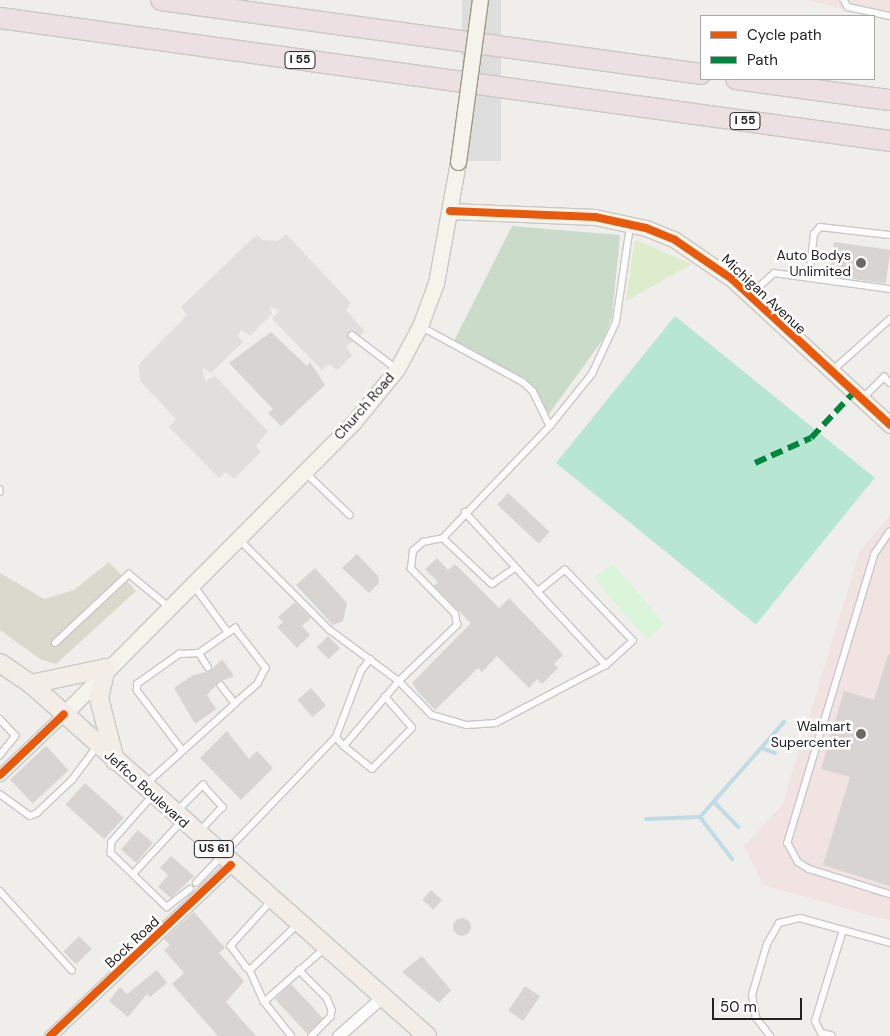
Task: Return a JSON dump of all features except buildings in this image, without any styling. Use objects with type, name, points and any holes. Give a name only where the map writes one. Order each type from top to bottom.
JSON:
[{"type":"highway","points":[[161,0],[700,74]]},
{"type":"highway","name":"I 55","points":[[0,18],[890,141]]},
{"type":"highway","points":[[743,80],[890,100]]},
{"type":"main road","name":"Church Road","points":[[64,714],[106,668],[367,408],[396,369],[420,326],[436,283],[458,162],[480,0]]},
{"type":"main road","name":"Michigan Avenue","points":[[450,211],[595,217],[631,224],[688,246],[750,296],[794,341],[833,370],[890,425]]},
{"type":"main road","name":"Jeffco Boulevard","points":[[0,663],[31,684],[178,818],[381,998],[427,1036]]},
{"type":"main road","points":[[31,684],[106,668],[99,698],[116,762]]},
{"type":"street","points":[[0,774],[64,714]]},
{"type":"street","name":"Bock Road","points":[[50,1036],[227,861]]},
{"type":"street","points":[[338,1036],[381,998]]},
{"type":"lane","points":[[844,0],[848,8],[890,16]]},
{"type":"lane","points":[[344,746],[399,681],[457,624],[455,614],[411,569],[413,551],[423,542],[442,538],[550,426],[592,374],[616,322],[631,224]]},
{"type":"lane","points":[[809,278],[814,234],[820,228],[890,234]]},
{"type":"lane","points":[[750,296],[774,273],[890,290]]},
{"type":"lane","points":[[833,370],[890,318]]},
{"type":"lane","points":[[420,326],[523,382],[533,391],[550,426]]},
{"type":"lane","points":[[352,335],[396,369]]},
{"type":"lane","points":[[863,398],[884,377],[890,383]]},
{"type":"lane","points":[[304,471],[350,515]]},
{"type":"lane","points":[[465,513],[606,665]]},
{"type":"lane","points":[[890,532],[875,554],[788,837],[792,853],[808,869],[890,894]]},
{"type":"lane","points":[[237,537],[330,630],[399,681],[438,718],[478,725],[525,711],[606,665],[632,639],[562,569],[538,592]]},
{"type":"lane","points":[[442,538],[492,584],[515,568]]},
{"type":"lane","points":[[55,643],[129,574],[168,606]]},
{"type":"lane","points":[[192,583],[228,633]]},
{"type":"lane","points":[[181,749],[137,691],[137,684],[179,654],[199,653],[235,628],[266,668],[258,684],[181,749],[149,790],[110,846],[133,874],[167,907],[190,889]]},
{"type":"lane","points":[[199,653],[208,667]]},
{"type":"lane","points":[[196,883],[227,861],[336,737],[361,671],[370,659]]},
{"type":"lane","points":[[221,686],[235,704]]},
{"type":"lane","points":[[336,737],[372,769],[412,728],[385,697]]},
{"type":"lane","points":[[0,719],[16,736],[0,756]]},
{"type":"lane","points":[[0,794],[18,810],[30,816],[37,814],[72,780],[98,745]]},
{"type":"lane","points":[[133,874],[203,785],[223,807],[198,834]]},
{"type":"lane","points":[[0,891],[72,970]]},
{"type":"lane","points":[[272,901],[231,946],[230,951],[250,970],[264,1002],[291,1036]]},
{"type":"lane","points":[[770,1036],[756,1018],[752,995],[767,944],[779,923],[800,918],[890,943]]},
{"type":"lane","points":[[250,970],[298,924]]},
{"type":"lane","points":[[832,1036],[821,1033],[815,1021],[843,930]]},
{"type":"lane","points":[[264,1002],[325,948]]},
{"type":"lane","points":[[299,970],[327,998],[332,1010],[331,1018],[312,1036]]},
{"type":"shaded area","points":[[806,0],[890,0],[890,22],[875,15]]},
{"type":"shaded area","points":[[286,234],[351,303],[346,310],[365,332],[346,347],[352,356],[337,370],[329,364],[322,370],[272,319],[279,311],[269,305],[272,314],[250,336],[241,330],[238,335],[243,342],[211,373],[202,367],[205,381],[215,376],[268,431],[256,446],[261,452],[234,479],[226,472],[219,478],[169,427],[176,419],[140,381],[139,364],[187,315],[181,307],[256,235],[263,240],[278,241]]},
{"type":"shaded area","points":[[890,516],[890,921],[763,885],[744,846],[782,805],[860,550]]},
{"type":"shaded area","points":[[109,562],[136,591],[56,664],[40,659],[0,630],[0,573],[44,599],[74,590]]},
{"type":"green space","points":[[512,226],[620,235],[612,317],[604,338],[549,414],[531,385],[454,341]]},
{"type":"green space","points":[[636,240],[692,264],[626,301],[634,244]]},
{"type":"green space","points":[[675,316],[875,478],[756,625],[556,463]]},
{"type":"green space","points":[[612,563],[664,623],[646,639],[594,579]]},
{"type":"pier","points":[[462,0],[501,0],[501,161],[462,161]]},
{"type":"waterway","points":[[646,819],[700,817],[784,722]]},
{"type":"waterway","points":[[762,748],[775,753]]},
{"type":"waterway","points":[[714,802],[738,827]]},
{"type":"waterway","points":[[700,817],[732,859]]},
{"type":"marked path","points":[[755,463],[811,438],[856,390]]},
{"type":"cycle path","points":[[450,211],[595,217],[646,228],[675,240],[732,279],[890,425]]},
{"type":"cycle path","points":[[0,775],[64,714]]},
{"type":"cycle path","points":[[50,1036],[231,865]]},
{"type":"place","name":"Auto Bodys Unlimited","points":[[861,263]]},
{"type":"place","name":"Walmart Supercenter","points":[[861,734]]}]
